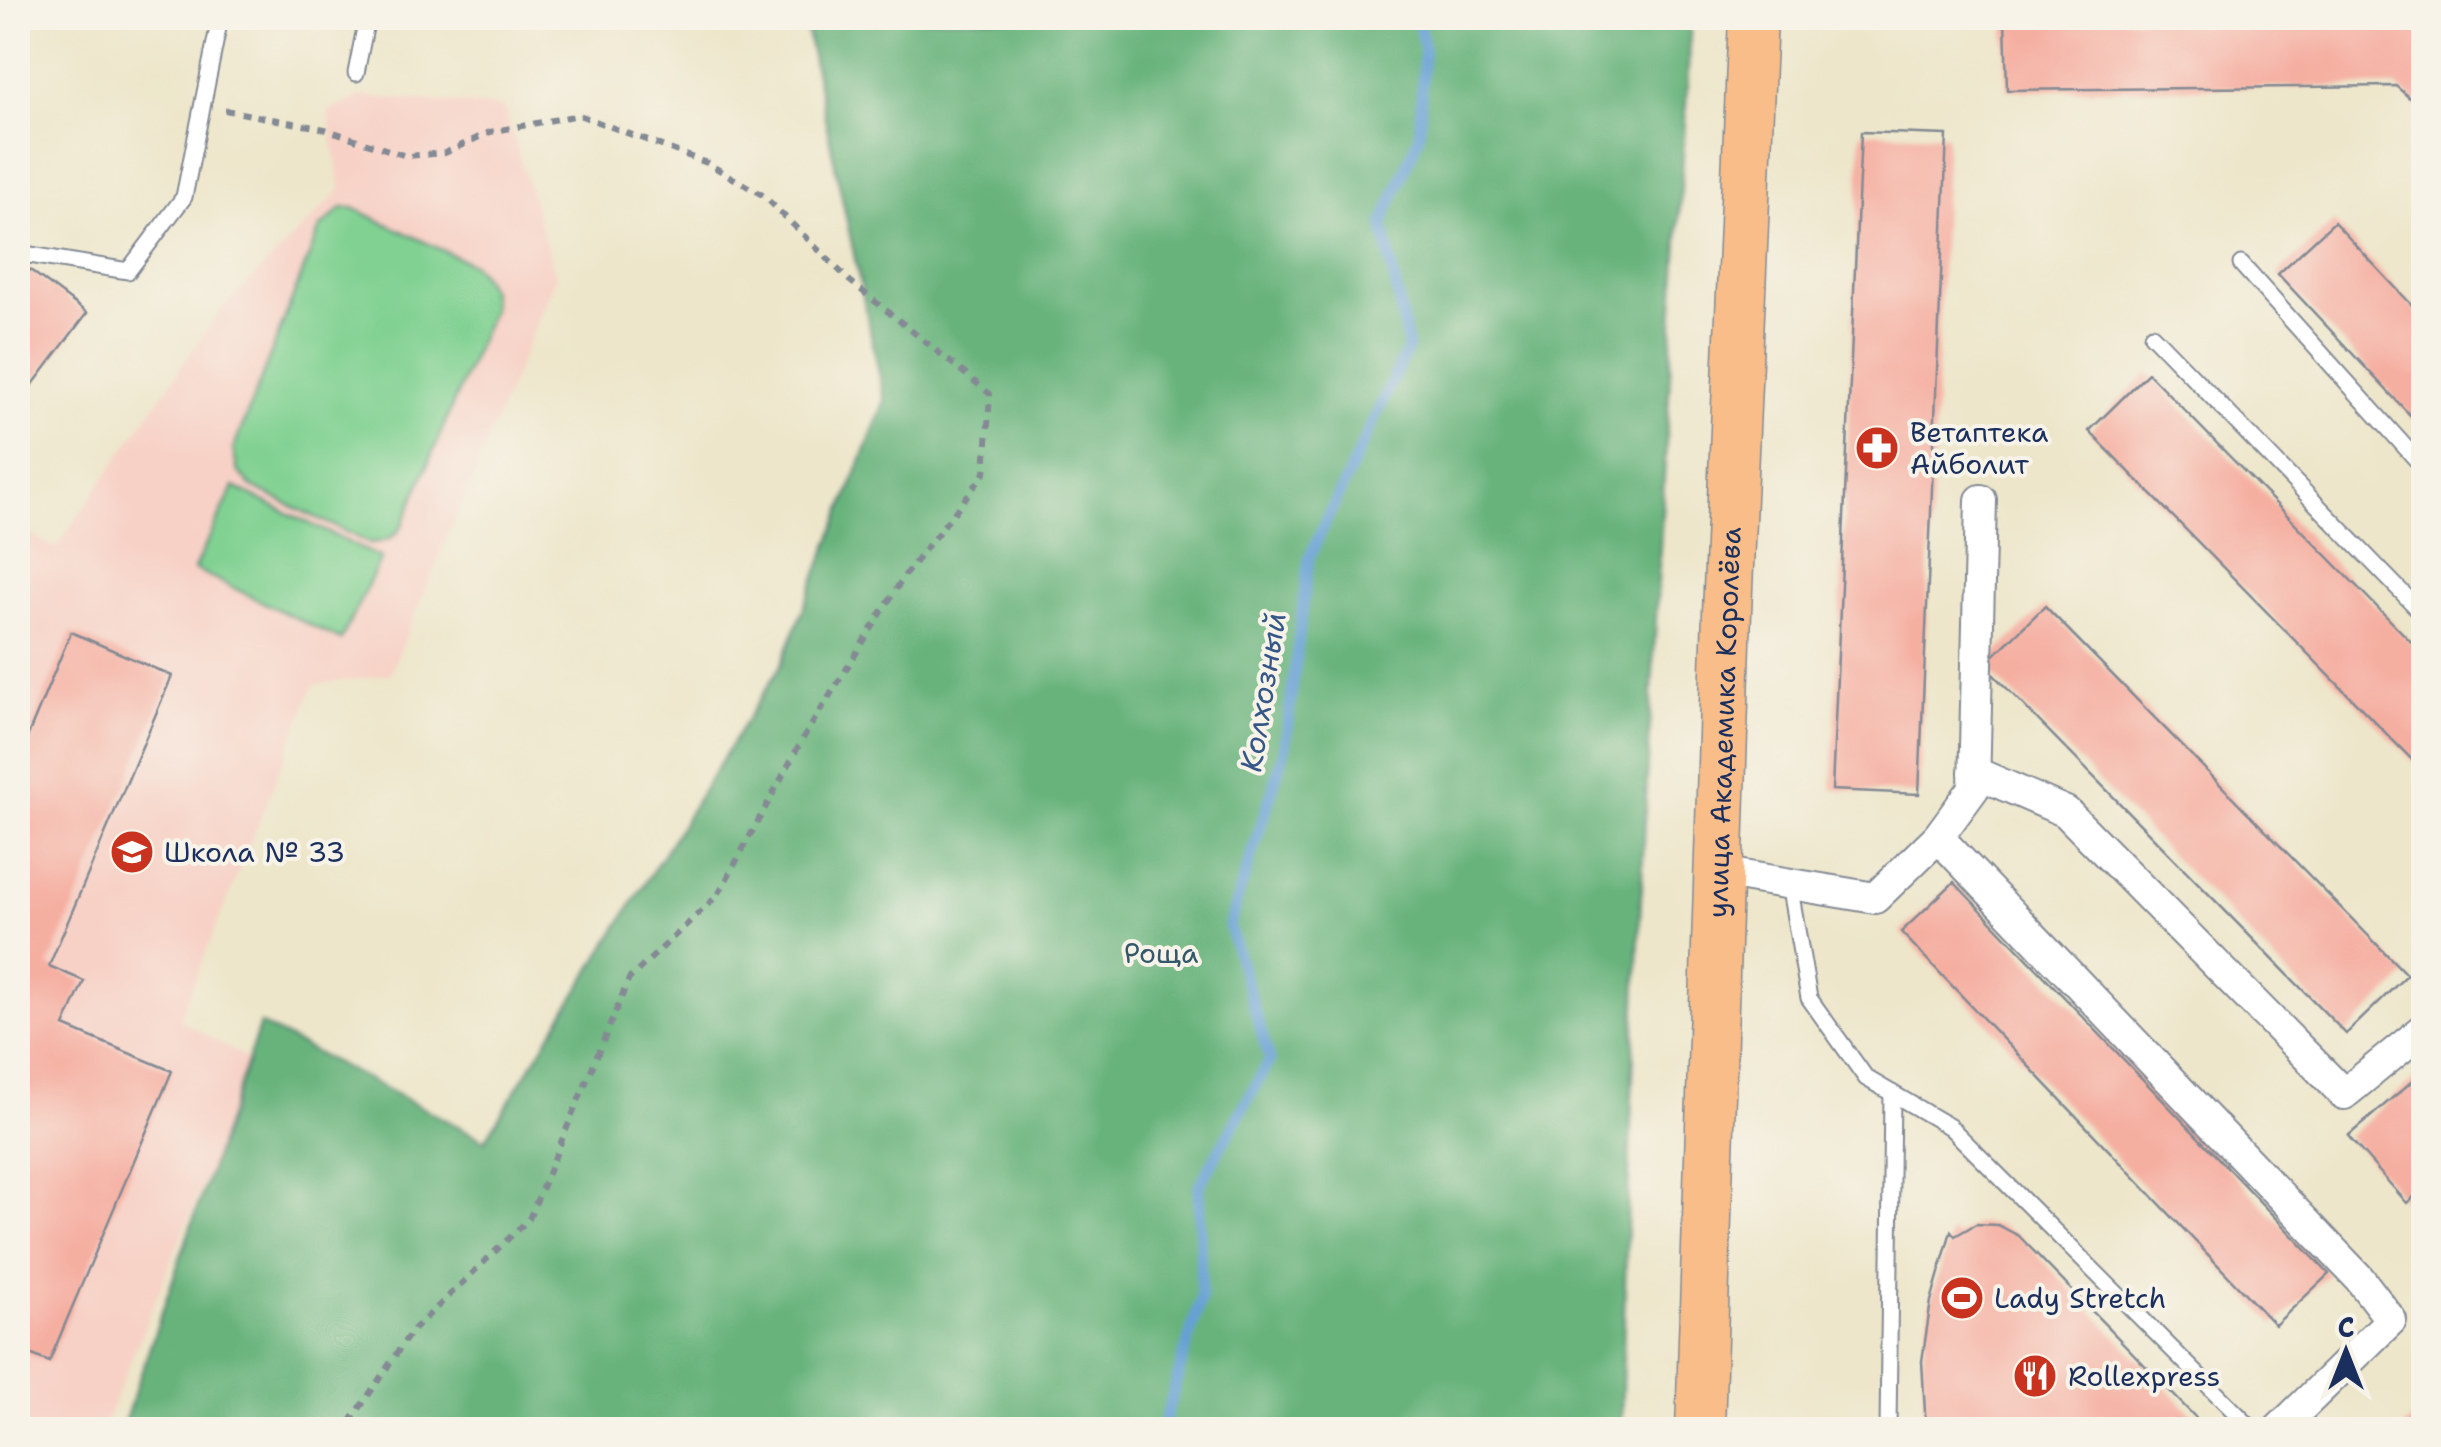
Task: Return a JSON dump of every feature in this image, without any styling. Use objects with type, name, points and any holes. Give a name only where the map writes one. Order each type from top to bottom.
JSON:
[{"type":"main road","name":"улица Академика Королёва","points":[[1700,1430],[1753,18]]},
{"type":"street","points":[[1719,872],[1875,898],[1938,838],[1974,788],[1981,500]]},
{"type":"street","points":[[1974,772],[2066,812],[2344,1094],[2424,1029]]},
{"type":"street","points":[[1938,838],[2359,1278],[2392,1320],[2278,1430]]},
{"type":"lane","points":[[18,252],[128,271],[184,198],[220,18]]},
{"type":"lane","points":[[356,73],[367,18]]},
{"type":"lane","points":[[2241,264],[2424,468]]},
{"type":"lane","points":[[2152,336],[2424,615]]},
{"type":"lane","points":[[1789,884],[1809,998],[1866,1078],[1950,1127],[2254,1430]]},
{"type":"lane","points":[[1888,1430],[1892,1093]]},
{"type":"path","points":[[203,106],[325,129],[406,156],[445,153],[490,132],[579,115],[708,163],[764,196],[850,280],[990,394],[985,473],[905,575],[802,740],[718,895],[628,978],[529,1219],[411,1332],[344,1430]]},
{"type":"shaded area","name":"Школа № 33","points":[[360,96],[504,107],[556,276],[390,674],[314,685],[179,1019],[252,1062],[103,1429],[18,1429],[18,528],[56,548],[221,310],[341,190],[328,112]]},
{"type":"green space","name":"Роща","points":[[804,18],[1691,18],[1641,899],[1621,1429],[122,1429],[260,1024],[485,1140],[781,665],[885,401]]},
{"type":"green space","points":[[342,208],[353,208],[472,264],[488,285],[492,303],[403,524],[393,536],[375,543],[252,487],[238,471],[233,450],[320,228]]},
{"type":"green space","points":[[234,487],[381,558],[341,640],[194,569]]},
{"type":"building","points":[[2005,18],[2424,18],[2424,111],[2396,86],[2007,90]]},
{"type":"building","points":[[1861,132],[1947,135],[1919,794],[1832,790]]},
{"type":"building","points":[[2334,222],[2424,318],[2424,430],[2278,274]]},
{"type":"building","points":[[25,266],[87,313],[18,404],[18,277]]},
{"type":"building","points":[[2148,373],[2424,655],[2424,772],[2089,431]]},
{"type":"building","points":[[2045,606],[2407,975],[2346,1034],[1984,665]]},
{"type":"building","points":[[71,632],[172,676],[49,966],[84,981],[64,1026],[172,1071],[49,1362],[18,1349],[18,759]]},
{"type":"building","points":[[1954,882],[2329,1274],[2275,1325],[1901,932]]},
{"type":"building","points":[[2424,1071],[2424,1188],[2407,1203],[2348,1136]]},
{"type":"building","points":[[1976,1224],[1998,1225],[2019,1236],[2196,1418],[2196,1430],[1926,1430],[1922,1361],[1931,1301],[1951,1231],[1955,1236]]},
{"type":"building","points":[[2424,1408],[2424,1430],[2401,1430]]},
{"type":"waterway","name":"Колхозный","points":[[1162,1430],[1201,1298],[1199,1186],[1270,1060],[1229,926],[1284,753],[1309,558],[1408,347],[1383,223],[1419,136],[1424,51],[1418,18]]},
{"type":"place","name":"Ветаптека Айболит","points":[[1877,448]]},
{"type":"place","name":"Школа № 33","points":[[132,852]]},
{"type":"place","name":"Lady Stretch","points":[[1962,1298]]},
{"type":"place","name":"Rollexpress","points":[[2035,1376]]}]
